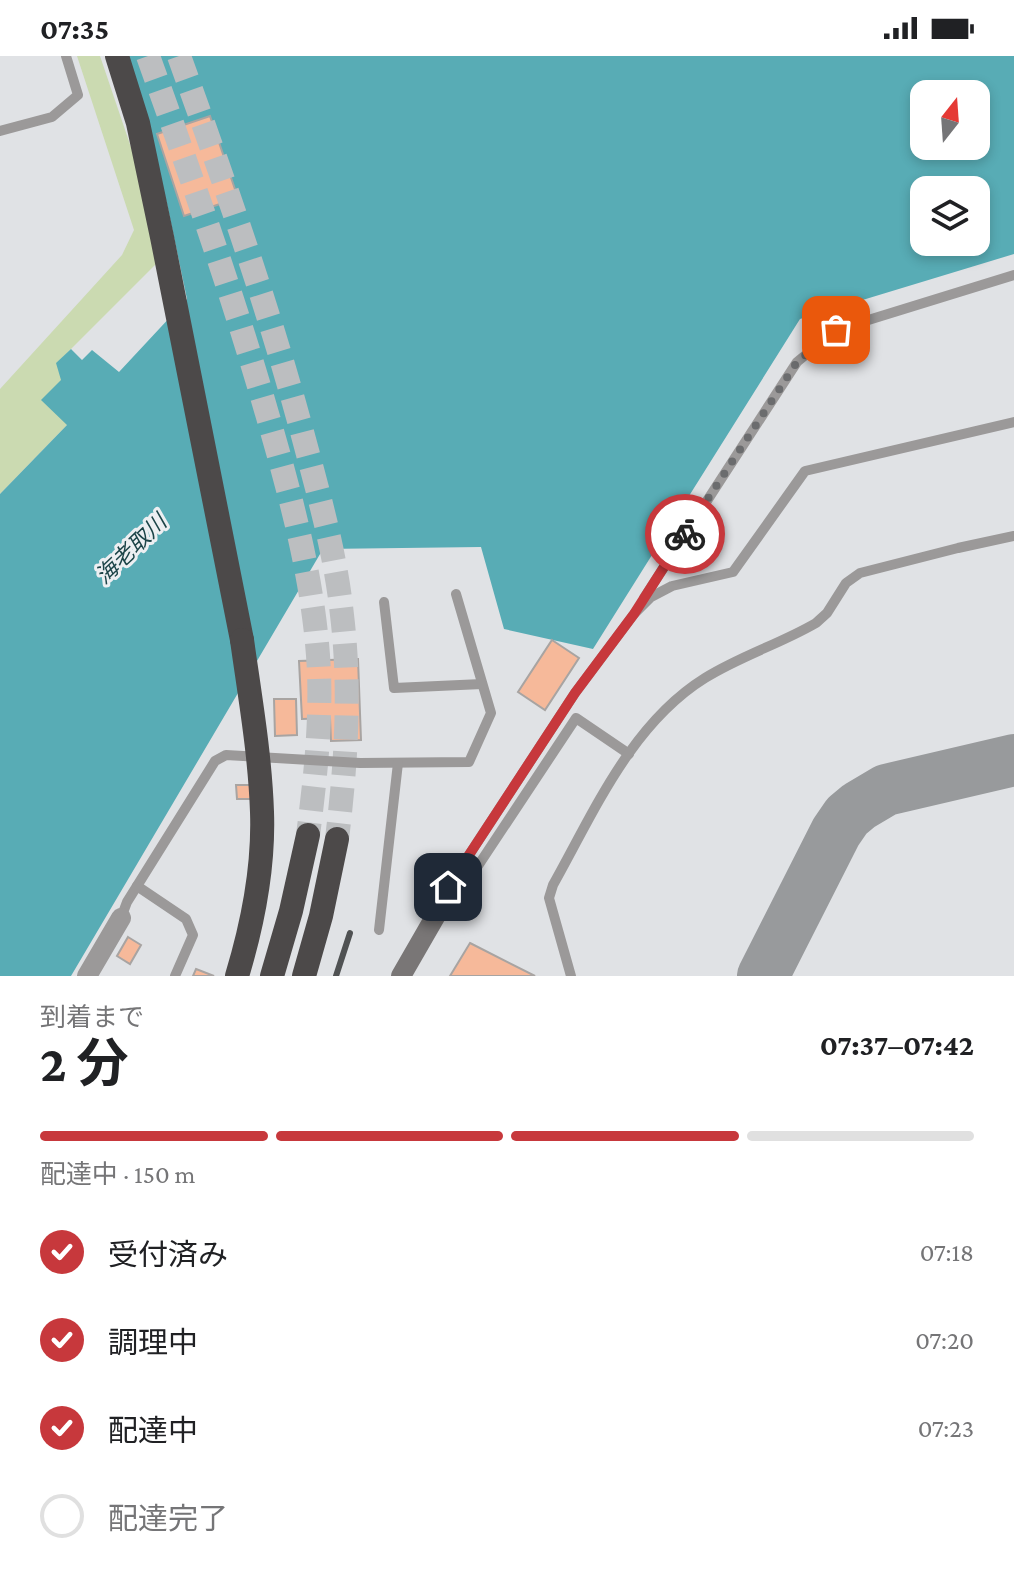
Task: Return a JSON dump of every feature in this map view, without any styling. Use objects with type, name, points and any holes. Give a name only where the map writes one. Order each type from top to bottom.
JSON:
[{"type":"highway","points":[[117,56],[138,123],[165,249],[242,640],[259,755],[262,815],[259,880],[248,939],[237,976]]},
{"type":"highway","points":[[272,976],[308,835]]},
{"type":"highway","points":[[304,976],[321,916],[337,839]]},
{"type":"street","points":[[401,976],[439,910]]},
{"type":"street","points":[[87,976],[121,918]]},
{"type":"lane","points":[[0,131],[52,117],[78,95],[66,56]]},
{"type":"lane","points":[[439,910],[448,887],[567,706],[634,614],[797,362],[836,330],[1014,275]]},
{"type":"lane","points":[[634,614],[651,597],[672,586],[733,572],[805,471],[1014,422]]},
{"type":"lane","points":[[571,976],[549,898],[553,885],[629,754],[647,730],[703,679],[816,623],[827,613],[846,583],[860,573],[945,550],[1014,536]]},
{"type":"lane","points":[[121,918],[137,886],[215,761],[226,755],[360,763],[469,762],[491,713],[456,594]]},
{"type":"lane","points":[[384,602],[394,688],[482,684]]},
{"type":"lane","points":[[439,910],[460,893],[576,718],[629,754]]},
{"type":"lane","points":[[379,930],[398,763]]},
{"type":"lane","points":[[137,886],[186,919],[193,935],[175,976]]},
{"type":"green space","points":[[77,56],[100,56],[156,221],[160,260],[57,363],[67,425],[0,494],[0,389],[122,255],[134,230]]},
{"type":"water","name":"海老取川","points":[[127,56],[1014,56],[1014,254],[800,319],[593,649],[504,629],[481,547],[323,549],[71,976],[0,976],[0,494],[67,425],[41,400],[61,380],[56,363],[71,349],[82,360],[92,350],[119,372],[187,299],[167,204]]},
{"type":"building","points":[[210,116],[238,198],[184,216],[157,134]]},
{"type":"building","points":[[552,640],[579,658],[545,710],[518,692]]},
{"type":"building","points":[[358,659],[361,740],[331,741],[330,718],[302,719],[299,661]]},
{"type":"building","points":[[274,699],[296,699],[297,735],[275,736]]},
{"type":"building","points":[[236,785],[254,785],[255,799],[237,799]]},
{"type":"building","points":[[128,937],[141,945],[130,964],[117,956]]},
{"type":"building","points":[[470,943],[535,976],[450,976]]},
{"type":"building","points":[[196,969],[214,976],[193,976]]},
{"type":"taxiway","points":[[763,976],[847,816],[886,790],[1014,760]]},
{"type":"tunnel","points":[[148,56],[241,326],[301,543],[313,607],[319,672],[317,754],[308,835]]},
{"type":"tunnel","points":[[179,56],[262,296],[311,464],[332,550],[342,615],[347,699],[337,839]]},
{"type":"railway","points":[[336,976],[350,933]]},
{"type":"way so far","points":[[685,534],[797,362],[836,330]]},
{"type":"route","points":[[448,887],[575,693],[634,614],[685,534]]}]
